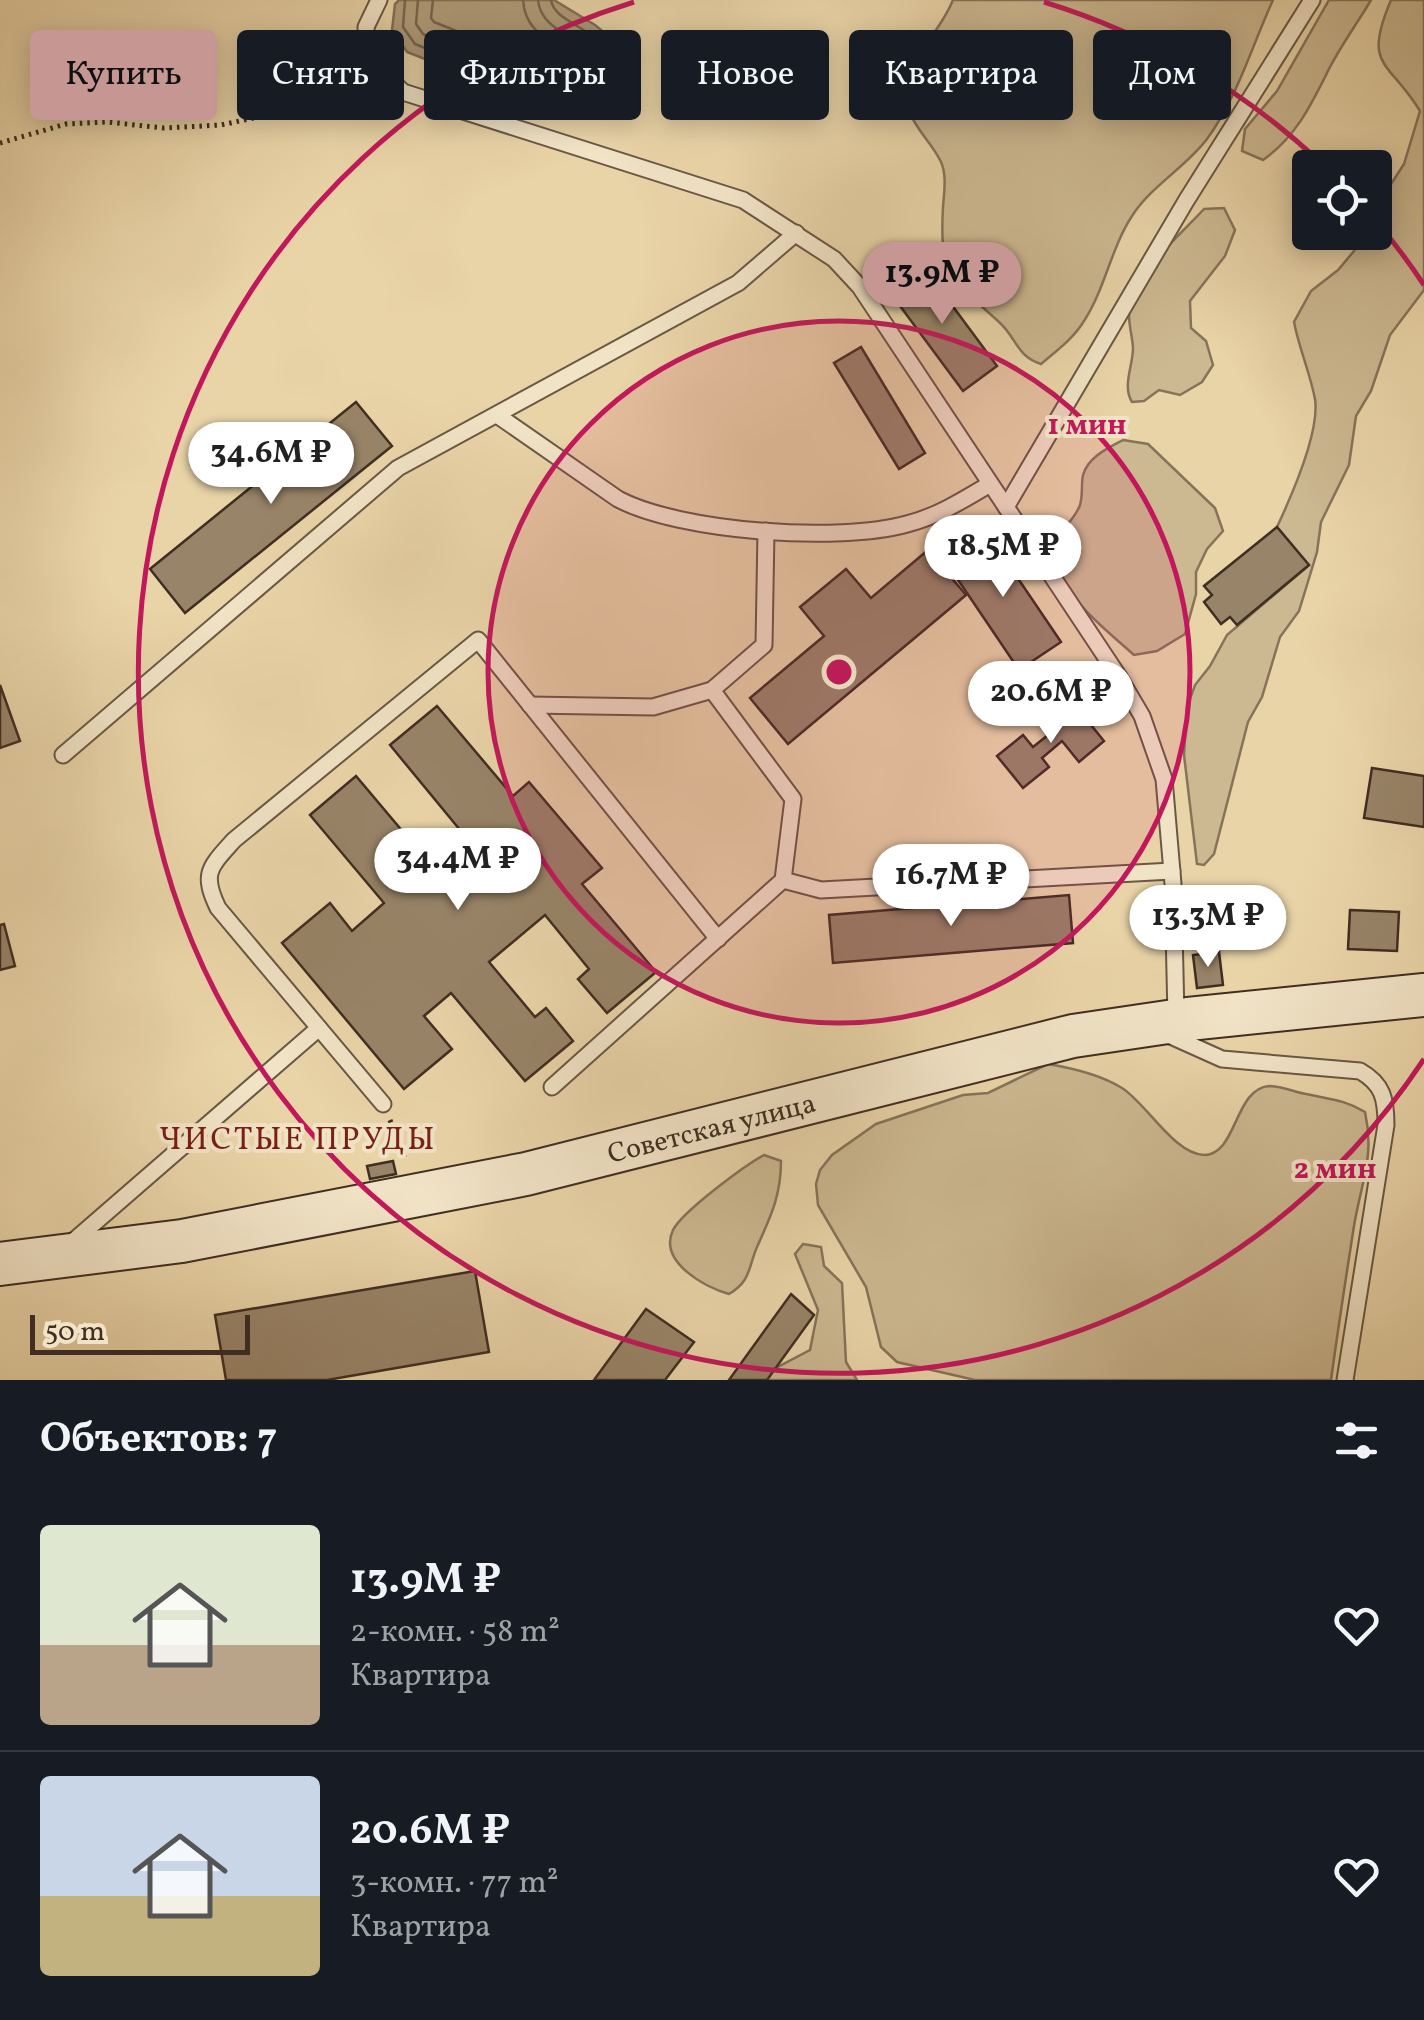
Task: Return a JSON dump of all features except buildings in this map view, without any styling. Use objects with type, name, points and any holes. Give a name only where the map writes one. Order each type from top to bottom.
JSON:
[{"type":"street","name":"Советская улица","points":[[0,1264],[182,1240],[526,1174],[1074,1036],[1161,1023],[1424,996]]},
{"type":"lane","points":[[366,30],[379,0]]},
{"type":"lane","points":[[1006,507],[1186,201],[1312,0]]},
{"type":"lane","points":[[404,92],[743,200],[834,258],[860,286],[1120,676],[1142,716],[1164,779],[1172,871],[1161,1023],[1222,1059],[1360,1071],[1373,1078],[1382,1090],[1386,1103],[1384,1143],[1346,1380]]},
{"type":"lane","points":[[63,755],[398,468],[738,284],[796,233]]},
{"type":"lane","points":[[497,415],[618,499],[638,510],[674,520],[766,530],[870,530],[906,525],[945,511],[990,484]]},
{"type":"lane","points":[[530,705],[652,707],[712,690],[764,645],[766,530]]},
{"type":"lane","points":[[383,1104],[218,908],[209,890],[208,876],[234,840],[478,640],[718,939]]},
{"type":"lane","points":[[552,1087],[783,880],[793,799],[712,690]]},
{"type":"lane","points":[[783,880],[821,890],[1172,871]]},
{"type":"lane","points":[[56,1258],[319,1028]]},
{"type":"path","points":[[0,143],[66,124],[107,122],[164,128],[244,120]]},
{"type":"path","points":[[383,1104],[404,1152],[414,1195]]},
{"type":"shaded area","points":[[953,0],[1273,0],[1231,98],[1231,30],[1093,30],[1093,120],[1220,120],[1199,149],[1140,205],[1125,228],[1084,321],[1041,364],[1021,351],[1005,328],[952,275],[943,249],[943,167],[913,120],[1073,120],[1073,30],[936,30]]},
{"type":"shaded area","points":[[1329,0],[1371,0],[1285,140],[1263,160],[1242,151],[1245,129],[1277,91]]},
{"type":"shaded area","points":[[1391,0],[1424,0],[1424,290],[1390,335],[1371,391],[1356,416],[1349,465],[1321,522],[1317,552],[1299,611],[1280,637],[1262,697],[1248,722],[1214,854],[1204,865],[1197,864],[1184,755],[1187,707],[1195,685],[1227,635],[1309,565],[1277,527],[1303,464],[1315,413],[1313,389],[1294,322],[1311,291],[1338,270],[1354,250],[1392,250],[1392,183],[1404,164],[1420,111],[1383,62],[1379,39]]},
{"type":"shaded area","points":[[1224,208],[1235,230],[1225,256],[1190,301],[1191,328],[1206,341],[1213,365],[1202,382],[1180,395],[1159,390],[1144,401],[1132,402],[1128,389],[1133,348],[1129,313],[1136,289],[1162,252],[1204,209]]},
{"type":"shaded area","points":[[1123,440],[1148,444],[1215,508],[1223,531],[1207,549],[1196,572],[1196,594],[1185,634],[1157,651],[1134,655],[1080,604],[1060,572],[1056,555],[1059,538],[1080,505],[1082,479],[1089,463]]},
{"type":"shaded area","points":[[1048,1064],[1105,1079],[1122,1088],[1171,1138],[1204,1155],[1223,1145],[1249,1098],[1269,1086],[1337,1100],[1365,1112],[1368,1157],[1331,1380],[975,1380],[897,1362],[881,1347],[866,1287],[818,1205],[816,1184],[820,1170],[832,1155],[876,1124],[963,1095],[988,1093]]},
{"type":"shaded area","points":[[764,1155],[781,1161],[777,1195],[748,1273],[729,1294],[708,1286],[678,1262],[670,1242],[673,1230],[701,1201]]},
{"type":"shaded area","points":[[803,1244],[821,1247],[824,1266],[842,1283],[846,1362],[857,1380],[753,1380],[810,1350],[818,1310],[795,1254]]},
{"type":"water","points":[[399,0],[554,0],[601,30],[424,30],[424,59],[407,52],[404,30],[392,30]]},
{"type":"district","name":"ЧИСТЫЕ ПРУДЫ","points":[[298,1138]]}]
